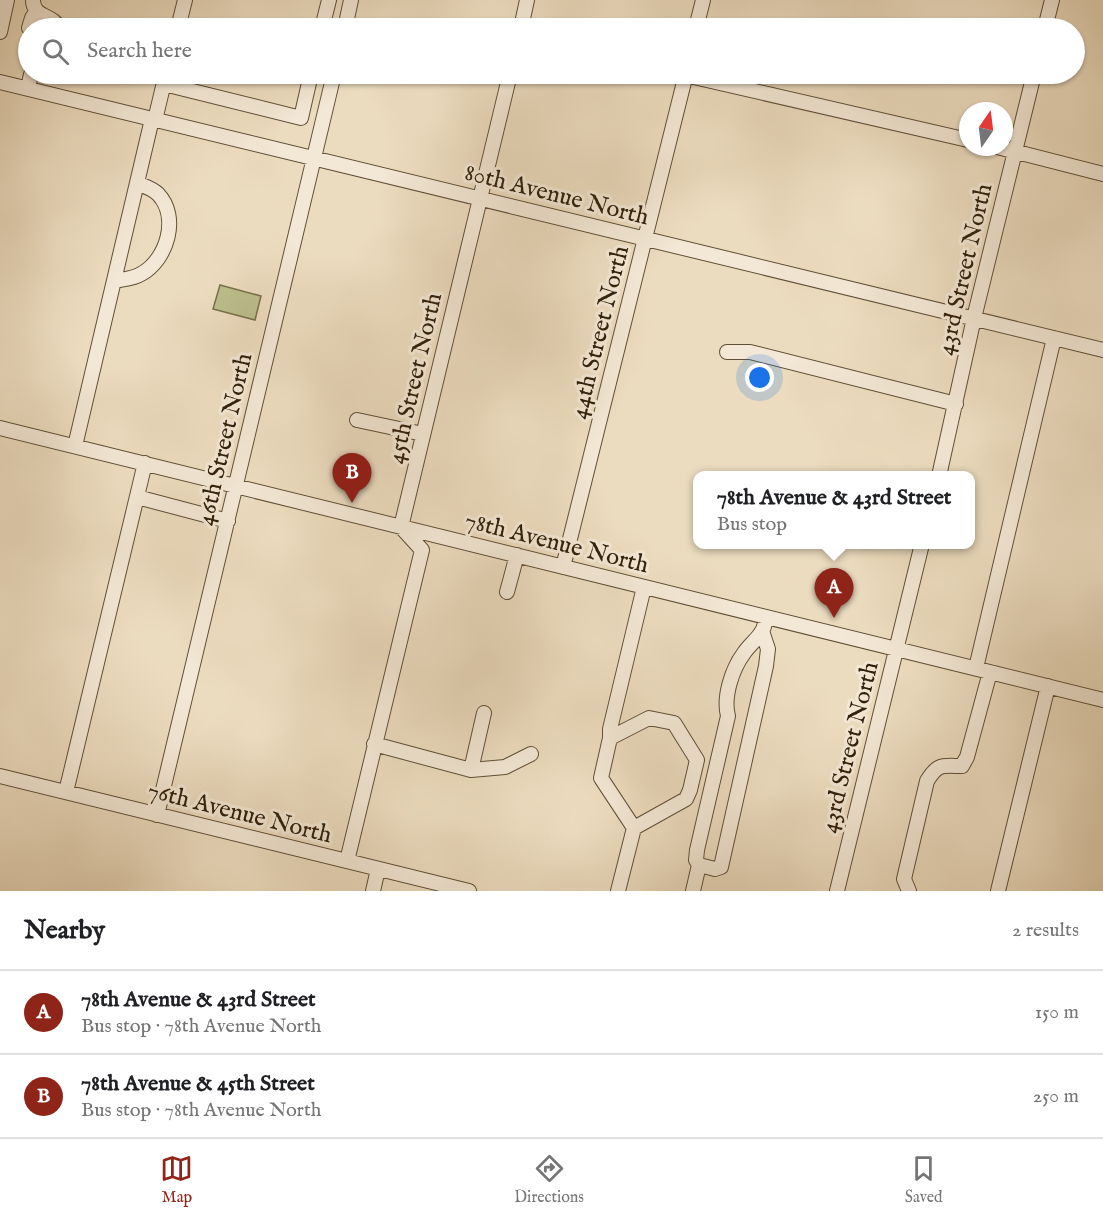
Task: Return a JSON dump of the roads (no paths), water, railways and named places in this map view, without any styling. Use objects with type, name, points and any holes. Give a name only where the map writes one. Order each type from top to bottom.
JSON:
[{"type":"street","points":[[0,32],[7,0]]},
{"type":"street","points":[[180,18],[184,0]]},
{"type":"street","points":[[325,18],[329,0]]},
{"type":"street","points":[[347,18],[351,0]]},
{"type":"street","points":[[522,18],[527,0]]},
{"type":"street","points":[[698,18],[703,0]]},
{"type":"street","points":[[1048,18],[1052,0]]},
{"type":"street","points":[[34,6],[50,18]]},
{"type":"street","name":"80th Avenue North","points":[[0,82],[1103,350]]},
{"type":"street","points":[[28,89],[29,84]]},
{"type":"street","points":[[75,446],[137,183],[164,84]]},
{"type":"street","points":[[182,84],[322,123]]},
{"type":"street","points":[[301,118],[309,84]]},
{"type":"street","points":[[318,84],[330,91]]},
{"type":"street","name":"46th Street North","points":[[157,815],[332,84]]},
{"type":"street","name":"45th Street North","points":[[401,527],[508,84]]},
{"type":"street","name":"44th Street North","points":[[563,567],[683,84]]},
{"type":"street","points":[[728,84],[959,138]]},
{"type":"street","name":"43rd Street North","points":[[940,471],[974,318],[1032,84]]},
{"type":"street","points":[[1015,151],[1103,174]]},
{"type":"street","points":[[114,281],[140,275],[159,259],[164,249],[169,223],[166,207],[157,194],[137,183]]},
{"type":"street","points":[[976,668],[1054,338]]},
{"type":"street","points":[[727,352],[750,352],[956,404]]},
{"type":"street","points":[[357,420],[423,434]]},
{"type":"street","name":"78th Avenue North","points":[[0,428],[1103,699]]},
{"type":"street","points":[[66,792],[145,463]]},
{"type":"street","points":[[137,498],[228,521]]},
{"type":"street","points":[[347,861],[422,550],[401,527]]},
{"type":"street","name":"43rd Street North","points":[[837,891],[921,549]]},
{"type":"street","points":[[507,592],[517,555]]},
{"type":"street","points":[[634,828],[601,778],[610,729],[644,587]]},
{"type":"street","points":[[693,891],[699,865],[696,860],[697,850],[728,716],[725,706],[736,665],[762,631],[766,617]]},
{"type":"street","points":[[699,865],[715,869],[721,867],[766,666],[768,649],[762,631]]},
{"type":"street","points":[[909,891],[904,879],[927,781],[941,766],[962,766],[967,757],[990,672]]},
{"type":"street","points":[[998,891],[1048,686]]},
{"type":"street","points":[[471,770],[484,713]]},
{"type":"street","points":[[610,738],[649,718],[674,723],[697,760],[686,799],[634,828],[618,891]]},
{"type":"street","points":[[374,744],[471,770],[505,767],[531,754]]},
{"type":"street","name":"76th Avenue North","points":[[0,776],[465,891]]},
{"type":"street","points":[[373,891],[378,869]]},
{"type":"place","name":"78th Avenue & 45th Street","points":[[352,503]]},
{"type":"place","name":"78th Avenue & 43rd Street","points":[[834,618]]}]
